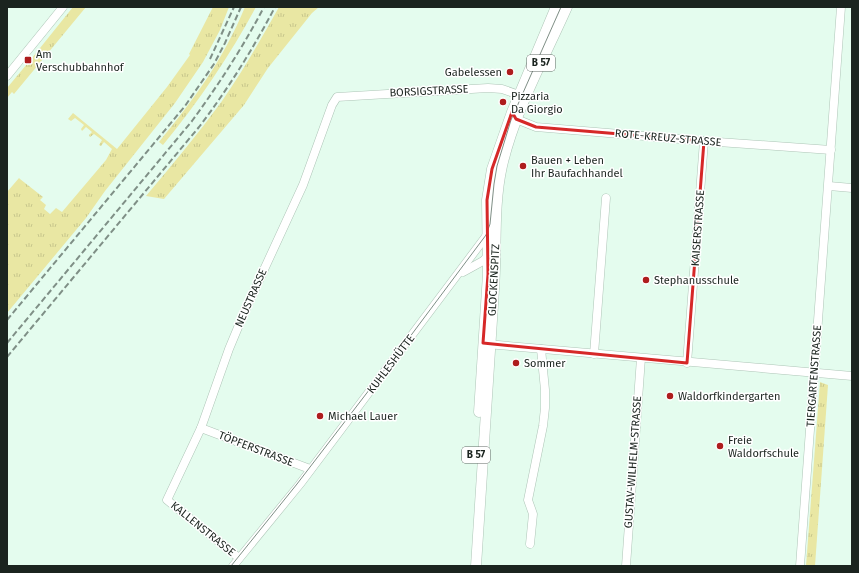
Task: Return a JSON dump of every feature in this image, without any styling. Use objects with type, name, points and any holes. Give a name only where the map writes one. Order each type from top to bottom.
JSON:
[{"type":"main road","name":"GLOCKENSPITZ","points":[[514,116],[519,95],[556,7]]},
{"type":"main road","name":"GLOCKENSPITZ","points":[[476,566],[492,235],[487,200],[492,169],[514,116],[567,7]]},
{"type":"main road","name":"GLOCKENSPITZ","points":[[469,566],[487,344],[488,256],[492,235]]},
{"type":"street","points":[[7,76],[63,7]]},
{"type":"street","name":"TIERGARTENSTRASSE","points":[[800,566],[841,7]]},
{"type":"street","name":"BORSIGSTRASSE","points":[[337,97],[488,88],[502,89],[519,95]]},
{"type":"street","name":"NEUSTRASSE","points":[[167,500],[201,428],[239,326],[303,185],[332,105],[337,97]]},
{"type":"street","name":"ROTE-KREUZ-STRASSE","points":[[514,116],[536,127],[831,150]]},
{"type":"street","name":"KAISERSTRASSE","points":[[687,363],[704,141]]},
{"type":"street","points":[[829,186],[852,188]]},
{"type":"street","points":[[594,354],[606,198]]},
{"type":"street","name":"KUHLESHÜTTE","points":[[233,566],[310,469],[459,274],[492,235]]},
{"type":"street","points":[[459,274],[483,261],[488,256]]},
{"type":"street","points":[[487,344],[687,363],[852,376]]},
{"type":"street","points":[[530,544],[532,514],[528,500],[543,426],[545,408],[545,390],[541,349]]},
{"type":"street","name":"GUSTAV-WILHELM-STRASSE","points":[[626,566],[641,358]]},
{"type":"street","name":"TÖPFERSTRASSE","points":[[201,428],[310,469]]},
{"type":"street","name":"KALLENSTRASSE","points":[[167,500],[239,558]]},
{"type":"highlighted area","points":[[512,112],[516,119],[536,127],[704,141],[687,363],[483,343],[488,274],[487,200],[492,169]]},
{"type":"green space","points":[[73,7],[86,7],[14,94],[12,92],[7,98],[7,88],[33,59],[32,58]]},
{"type":"green space","points":[[213,7],[229,7],[220,30],[203,62],[175,103],[105,191],[86,218],[7,313],[7,192],[19,178],[43,197],[40,200],[46,205],[44,209],[50,214],[56,208],[62,212],[106,160],[112,149],[104,142],[101,146],[99,145],[102,140],[94,134],[90,137],[89,135],[92,132],[86,127],[82,131],[81,129],[84,125],[75,118],[71,121],[68,119],[73,113],[117,149],[167,87],[190,55],[189,54]]},
{"type":"green space","points":[[245,7],[256,7],[213,78],[163,145],[159,142],[185,110],[218,61]]},
{"type":"green space","points":[[279,7],[319,7],[312,13],[268,68],[244,105],[164,199],[146,196],[222,101],[245,67]]},
{"type":"green space","points":[[820,382],[828,385],[815,566],[806,566]]},
{"type":"tram line","points":[[231,566],[297,484],[486,235],[490,224],[497,166],[511,120],[561,7]]},
{"type":"railway","points":[[210,59],[234,7]]},
{"type":"railway","points":[[7,320],[185,106],[214,64],[241,7]]},
{"type":"railway","points":[[7,343],[192,121],[230,65],[264,7]]},
{"type":"railway","points":[[7,357],[199,127],[240,68],[275,7]]},
{"type":"place","name":"Am Verschubbahnhof","points":[[28,60]]},
{"type":"place","name":"Gabelessen","points":[[510,72]]},
{"type":"place","name":"Pizzaria Da Giorgio","points":[[503,102]]},
{"type":"place","name":"Bauen + Leben Ihr Baufachhandel","points":[[523,166]]},
{"type":"place","name":"Stephanusschule","points":[[646,280]]},
{"type":"place","name":"Sommer","points":[[516,363]]},
{"type":"place","name":"Waldorfkindergarten","points":[[670,396]]},
{"type":"place","name":"Michael Lauer","points":[[320,416]]},
{"type":"place","name":"Freie Waldorfschule","points":[[720,446]]}]
